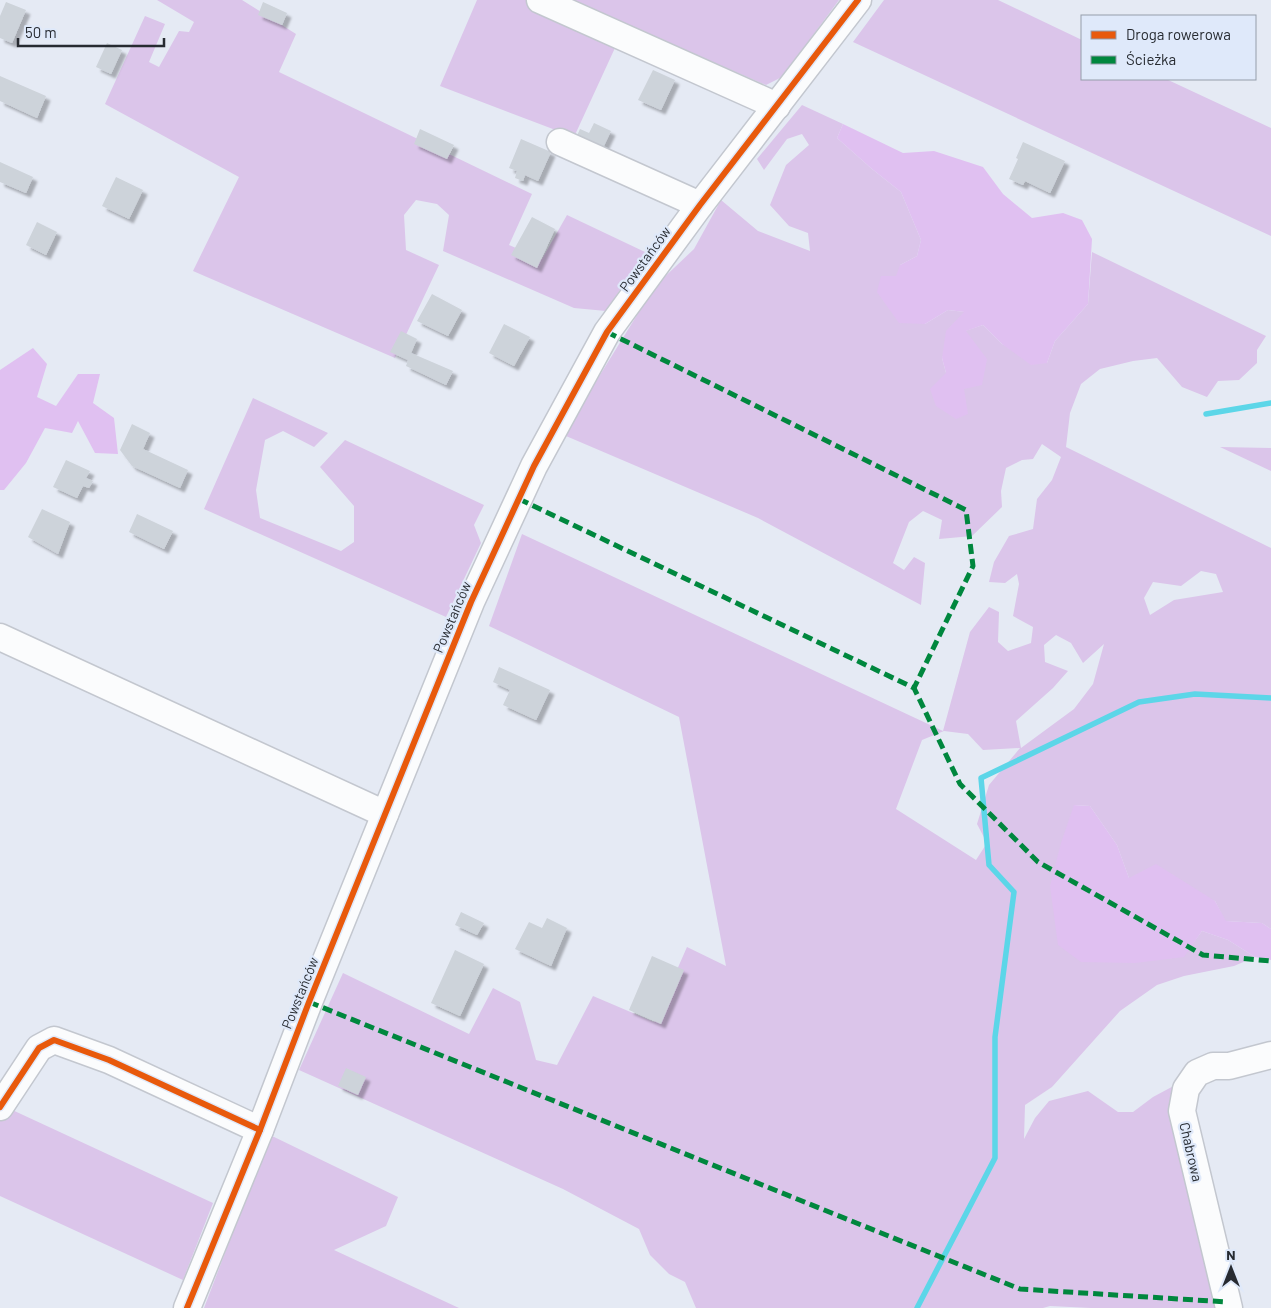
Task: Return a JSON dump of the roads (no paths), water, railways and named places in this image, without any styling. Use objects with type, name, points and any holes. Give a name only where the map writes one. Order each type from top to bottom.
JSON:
[{"type":"street","points":[[540,0],[777,106]]},
{"type":"street","name":"Powstańców","points":[[187,1308],[471,602],[534,466],[607,332],[700,205],[858,0]]},
{"type":"street","points":[[560,142],[700,205]]},
{"type":"street","points":[[0,637],[385,814]]},
{"type":"street","points":[[0,1107],[39,1048],[54,1040],[109,1060],[260,1130]]},
{"type":"street","name":"Chabrowa","points":[[1229,1308],[1182,1111],[1186,1089],[1197,1073],[1213,1066],[1229,1066],[1271,1055]]},
{"type":"waterway","points":[[1206,414],[1271,403]]},
{"type":"waterway","points":[[917,1308],[995,1158],[995,1037],[1014,892],[989,865],[981,778],[1139,702],[1195,694],[1271,698]]}]
